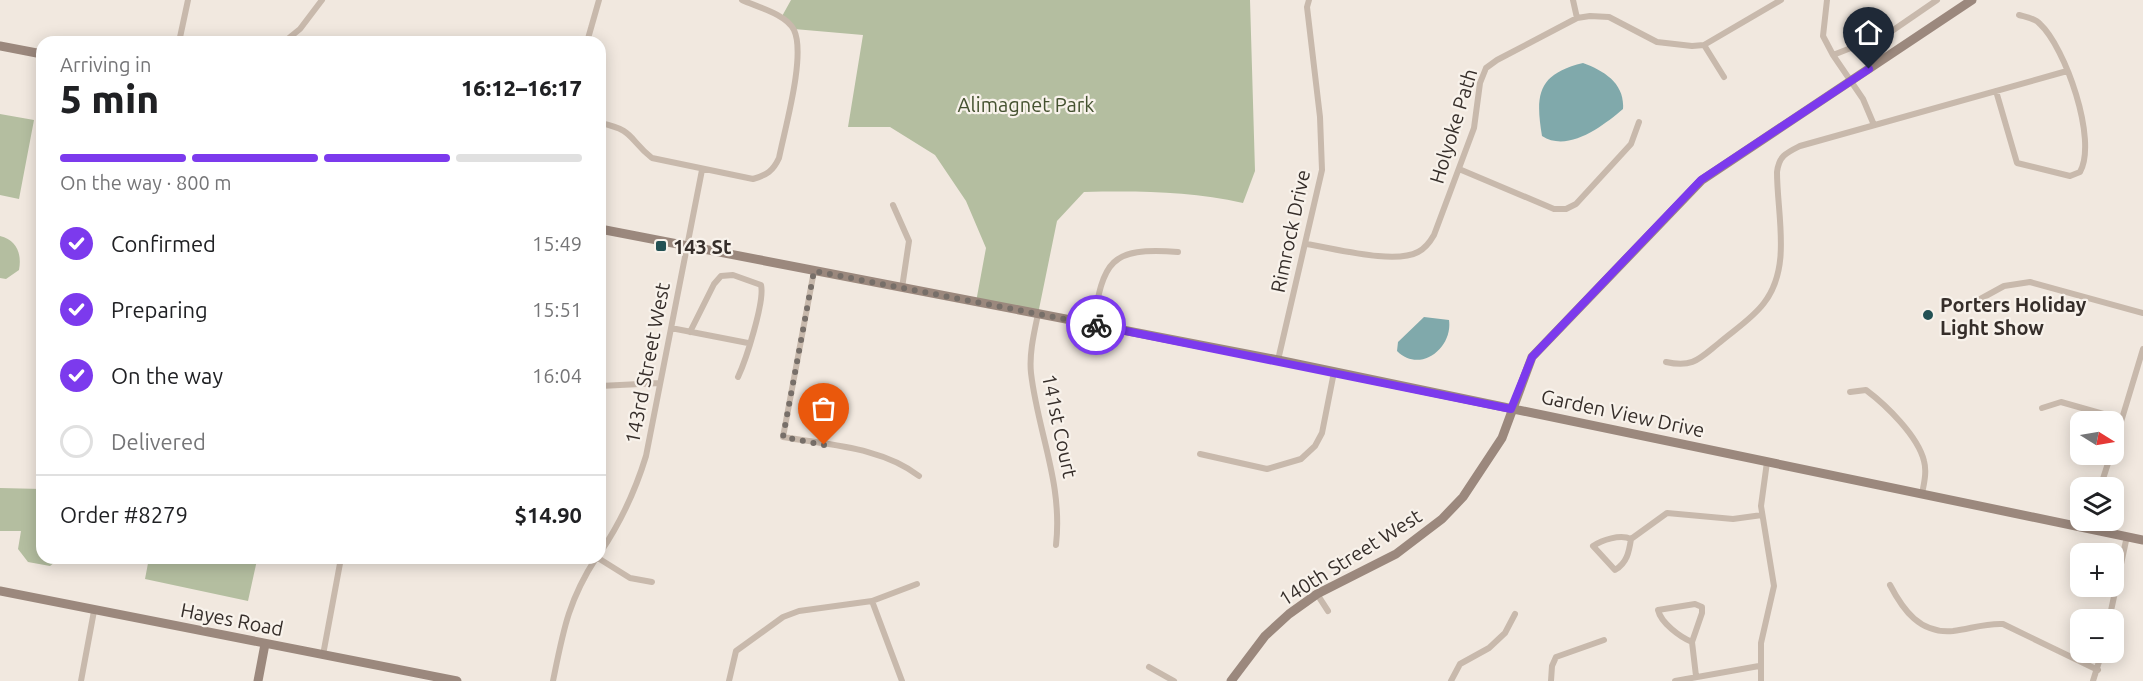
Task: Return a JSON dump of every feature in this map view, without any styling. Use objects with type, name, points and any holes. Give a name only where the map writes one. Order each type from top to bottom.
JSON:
[{"type":"street","points":[[180,36],[188,0]]},
{"type":"street","points":[[291,36],[322,0]]},
{"type":"street","points":[[589,36],[599,0]]},
{"type":"street","points":[[606,124],[621,127],[631,134],[642,151],[652,158],[753,179],[765,176],[774,169],[779,158],[799,54],[794,29],[781,18],[742,0]]},
{"type":"street","name":"Rimrock Drive","points":[[1278,360],[1322,170],[1320,117],[1307,7],[1309,0]]},
{"type":"street","points":[[1573,0],[1577,18]]},
{"type":"street","name":"Holyoke Path","points":[[1306,244],[1395,258],[1417,253],[1427,246],[1434,235],[1474,128],[1480,83],[1486,68],[1577,18],[1609,17],[1658,42],[1674,46],[1704,45],[1780,0]]},
{"type":"street","points":[[1827,0],[1823,36],[1863,99],[1874,125]]},
{"type":"street","points":[[1833,55],[1889,33],[1937,0]]},
{"type":"street","name":"140th Street West","points":[[1231,681],[1265,636],[1317,594],[1396,554],[1442,519],[1463,497],[1502,438],[1532,357],[1701,180],[1972,0]]},
{"type":"street","points":[[1996,91],[2017,163],[2073,176],[2080,172],[2084,165],[2081,111],[2058,46],[2039,22],[2019,15]]},
{"type":"street","points":[[1704,45],[1724,77]]},
{"type":"street","points":[[0,46],[36,53]]},
{"type":"street","points":[[1666,362],[1681,365],[1695,362],[1753,315],[1772,291],[1778,276],[1780,259],[1777,172],[1779,160],[1785,153],[1800,146],[2067,71]]},
{"type":"street","points":[[1459,169],[1554,209],[1566,209],[1576,204],[1631,144],[1639,122]]},
{"type":"street","name":"143rd Street West","points":[[606,544],[621,523],[636,489],[646,456],[702,170]]},
{"type":"street","points":[[893,205],[909,241],[902,288]]},
{"type":"street","name":"Garden View Drive","points":[[606,230],[1278,360],[1922,494],[2070,521]]},
{"type":"street","points":[[1093,324],[1097,298],[1111,262],[1124,255],[1150,250],[1178,252]]},
{"type":"street","points":[[814,271],[783,437],[886,456],[904,464],[919,476]]},
{"type":"street","points":[[690,332],[714,284],[721,276],[733,275],[761,285],[763,293],[748,343],[748,356],[738,377]]},
{"type":"street","points":[[1973,303],[2004,286],[2030,282],[2143,314]]},
{"type":"street","name":"141st Court","points":[[1038,314],[1032,349],[1031,373],[1057,494],[1059,519],[1056,545]]},
{"type":"street","points":[[671,328],[748,343]]},
{"type":"street","points":[[2124,411],[2143,349]]},
{"type":"street","points":[[1200,454],[1267,469],[1301,459],[1316,446],[1322,433],[1334,372]]},
{"type":"street","points":[[606,386],[660,383]]},
{"type":"street","points":[[1850,392],[1866,390],[1883,402],[1902,423],[1924,460],[1926,474],[1922,494]]},
{"type":"street","points":[[2042,408],[2061,402],[2093,411]]},
{"type":"street","points":[[1761,681],[1759,666],[1761,643],[1773,586],[1761,506],[1767,462]]},
{"type":"street","points":[[1631,539],[1626,537],[1600,541],[1593,546],[1615,570],[1622,566],[1629,553],[1631,539],[1667,513],[1733,519],[1762,515]]},
{"type":"street","name":"Garden View Drive","points":[[2111,531],[2143,540]]},
{"type":"street","points":[[2111,609],[2127,536]]},
{"type":"street","points":[[606,563],[630,578],[652,582]]},
{"type":"street","points":[[322,655],[340,564]]},
{"type":"street","points":[[553,681],[568,611],[579,584],[593,564]]},
{"type":"street","points":[[729,681],[735,651],[783,617],[799,611],[872,601],[917,584]]},
{"type":"street","points":[[1890,585],[1909,617],[1925,627],[1951,631],[1987,624],[2004,624],[2098,670]]},
{"type":"street","name":"Hayes Road","points":[[0,591],[457,681]]},
{"type":"street","points":[[1317,594],[1328,611]]},
{"type":"street","points":[[872,601],[902,681]]},
{"type":"street","points":[[1692,642],[1683,639],[1660,616],[1658,610],[1695,604],[1702,607],[1692,642],[1696,676]]},
{"type":"street","points":[[81,681],[94,611]]},
{"type":"street","points":[[1451,681],[1460,664],[1489,648],[1505,633],[1515,614]]},
{"type":"street","points":[[1551,681],[1552,666],[1556,657],[1604,640]]},
{"type":"street","points":[[258,681],[265,644]]},
{"type":"street","points":[[2093,681],[2100,663]]},
{"type":"street","points":[[1675,681],[1759,666]]},
{"type":"street","points":[[1149,667],[1174,681]]},
{"type":"green space","name":"Alimagnet Park","points":[[791,0],[1250,0],[1255,171],[1243,203],[1184,194],[1084,192],[1057,221],[1038,314],[976,302],[986,248],[966,201],[935,155],[890,127],[848,127],[863,35],[794,29],[781,18]]},
{"type":"green space","points":[[0,114],[34,120],[19,199],[0,195]]},
{"type":"green space","points":[[0,236],[14,244],[20,258],[19,270],[6,279],[0,278]]},
{"type":"green space","points":[[0,488],[36,489],[36,563],[28,562],[18,549],[21,531],[0,531]]},
{"type":"green space","points":[[148,564],[256,564],[248,601],[145,579]]},
{"type":"water","points":[[1583,63],[1606,74],[1612,80],[1621,92],[1623,109],[1606,123],[1574,139],[1552,140],[1542,136],[1539,108],[1543,88],[1548,80],[1557,73]]},
{"type":"water","points":[[1424,317],[1449,320],[1449,330],[1446,340],[1433,355],[1415,360],[1397,351],[1398,342]]},
{"type":"way so far","points":[[824,445],[783,437],[814,271],[1096,325]]},
{"type":"place","name":"143 St","points":[[661,246]]},
{"type":"place","name":"Porters Holiday Light Show","points":[[1928,315]]},
{"type":"route","points":[[1096,325],[1278,360],[1511,409],[1532,357],[1701,180],[1869,69]]}]
